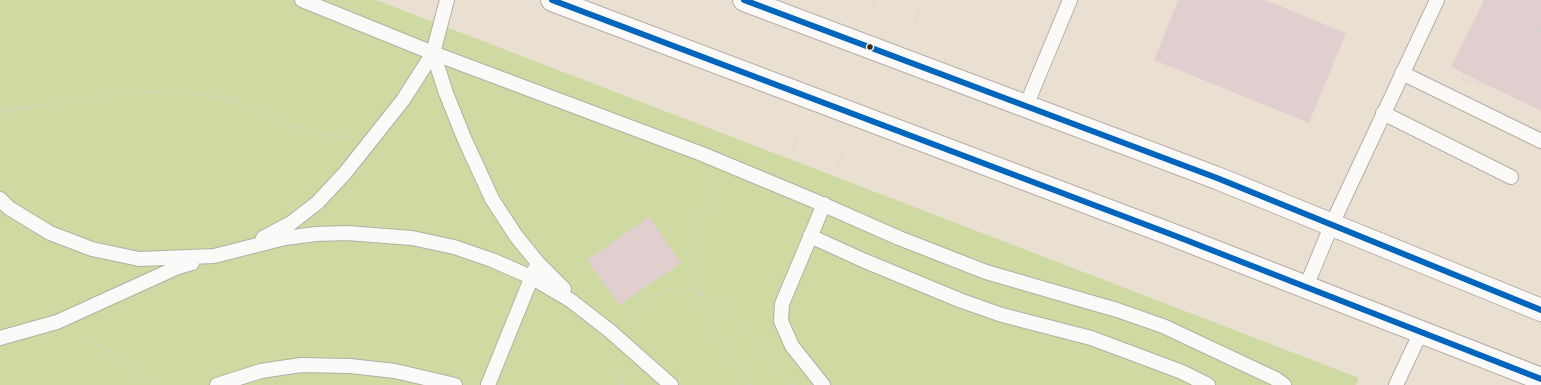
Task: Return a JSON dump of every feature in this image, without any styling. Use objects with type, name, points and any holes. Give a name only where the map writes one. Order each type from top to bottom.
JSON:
[{"type":"street","points":[[552,0],[1173,234],[1541,379]]},
{"type":"street","points":[[744,0],[1217,178],[1541,310]]},
{"type":"lane","points":[[302,0],[433,53],[731,165],[824,204],[899,238],[986,272],[1117,310],[1162,326],[1276,379],[1284,385]]},
{"type":"lane","points":[[0,338],[57,322],[178,267],[259,240],[291,223],[317,203],[345,173],[403,100],[433,53],[448,0]]},
{"type":"lane","points":[[1026,106],[1070,0]]},
{"type":"lane","points":[[1306,287],[1332,224],[1437,0]]},
{"type":"lane","points":[[433,53],[464,138],[492,199],[516,236],[538,263],[671,385]]},
{"type":"lane","points":[[1402,73],[1541,141]]},
{"type":"lane","points":[[1384,113],[1511,177]]},
{"type":"lane","points":[[0,199],[9,208],[50,233],[92,249],[139,259],[214,256],[285,238],[316,234],[347,233],[412,238],[454,247],[531,276],[570,300],[610,330]]},
{"type":"lane","points":[[823,385],[810,371],[792,346],[781,321],[782,304],[824,204]]},
{"type":"lane","points":[[810,236],[865,261],[962,301],[1002,315],[1091,338],[1182,372],[1208,385]]},
{"type":"lane","points":[[488,385],[531,276],[538,263]]},
{"type":"lane","points":[[1396,385],[1422,332]]},
{"type":"lane","points":[[217,385],[261,371],[301,365],[350,366],[395,371],[444,381],[455,385]]},
{"type":"path","points":[[871,9],[874,0]]},
{"type":"path","points":[[914,25],[920,8]]},
{"type":"path","points":[[1541,31],[1474,36],[1541,92]]},
{"type":"path","points":[[1433,88],[1439,74],[1541,96]]},
{"type":"path","points":[[0,112],[128,93],[185,91],[231,100],[307,133],[372,139]]},
{"type":"path","points":[[793,149],[798,135]]},
{"type":"path","points":[[838,166],[843,153]]},
{"type":"path","points":[[731,165],[711,195],[698,224],[694,255],[699,292],[706,319],[725,352],[752,385]]},
{"type":"path","points":[[628,346],[631,327],[640,310],[652,297],[670,289],[693,289],[720,303],[745,329],[792,385]]},
{"type":"path","points":[[57,322],[118,356],[149,385]]},
{"type":"green space","points":[[0,0],[376,0],[1359,378],[1356,385],[0,385]]},
{"type":"building","points":[[1178,0],[1265,0],[1346,33],[1309,123],[1154,60]]},
{"type":"building","points":[[1484,0],[1541,0],[1541,111],[1451,67]]},
{"type":"building","points":[[649,217],[681,263],[619,305],[587,260]]},
{"type":"transit line","points":[[552,0],[1173,235],[1541,379]]},
{"type":"transit line","points":[[744,0],[1217,178],[1541,310]]}]
